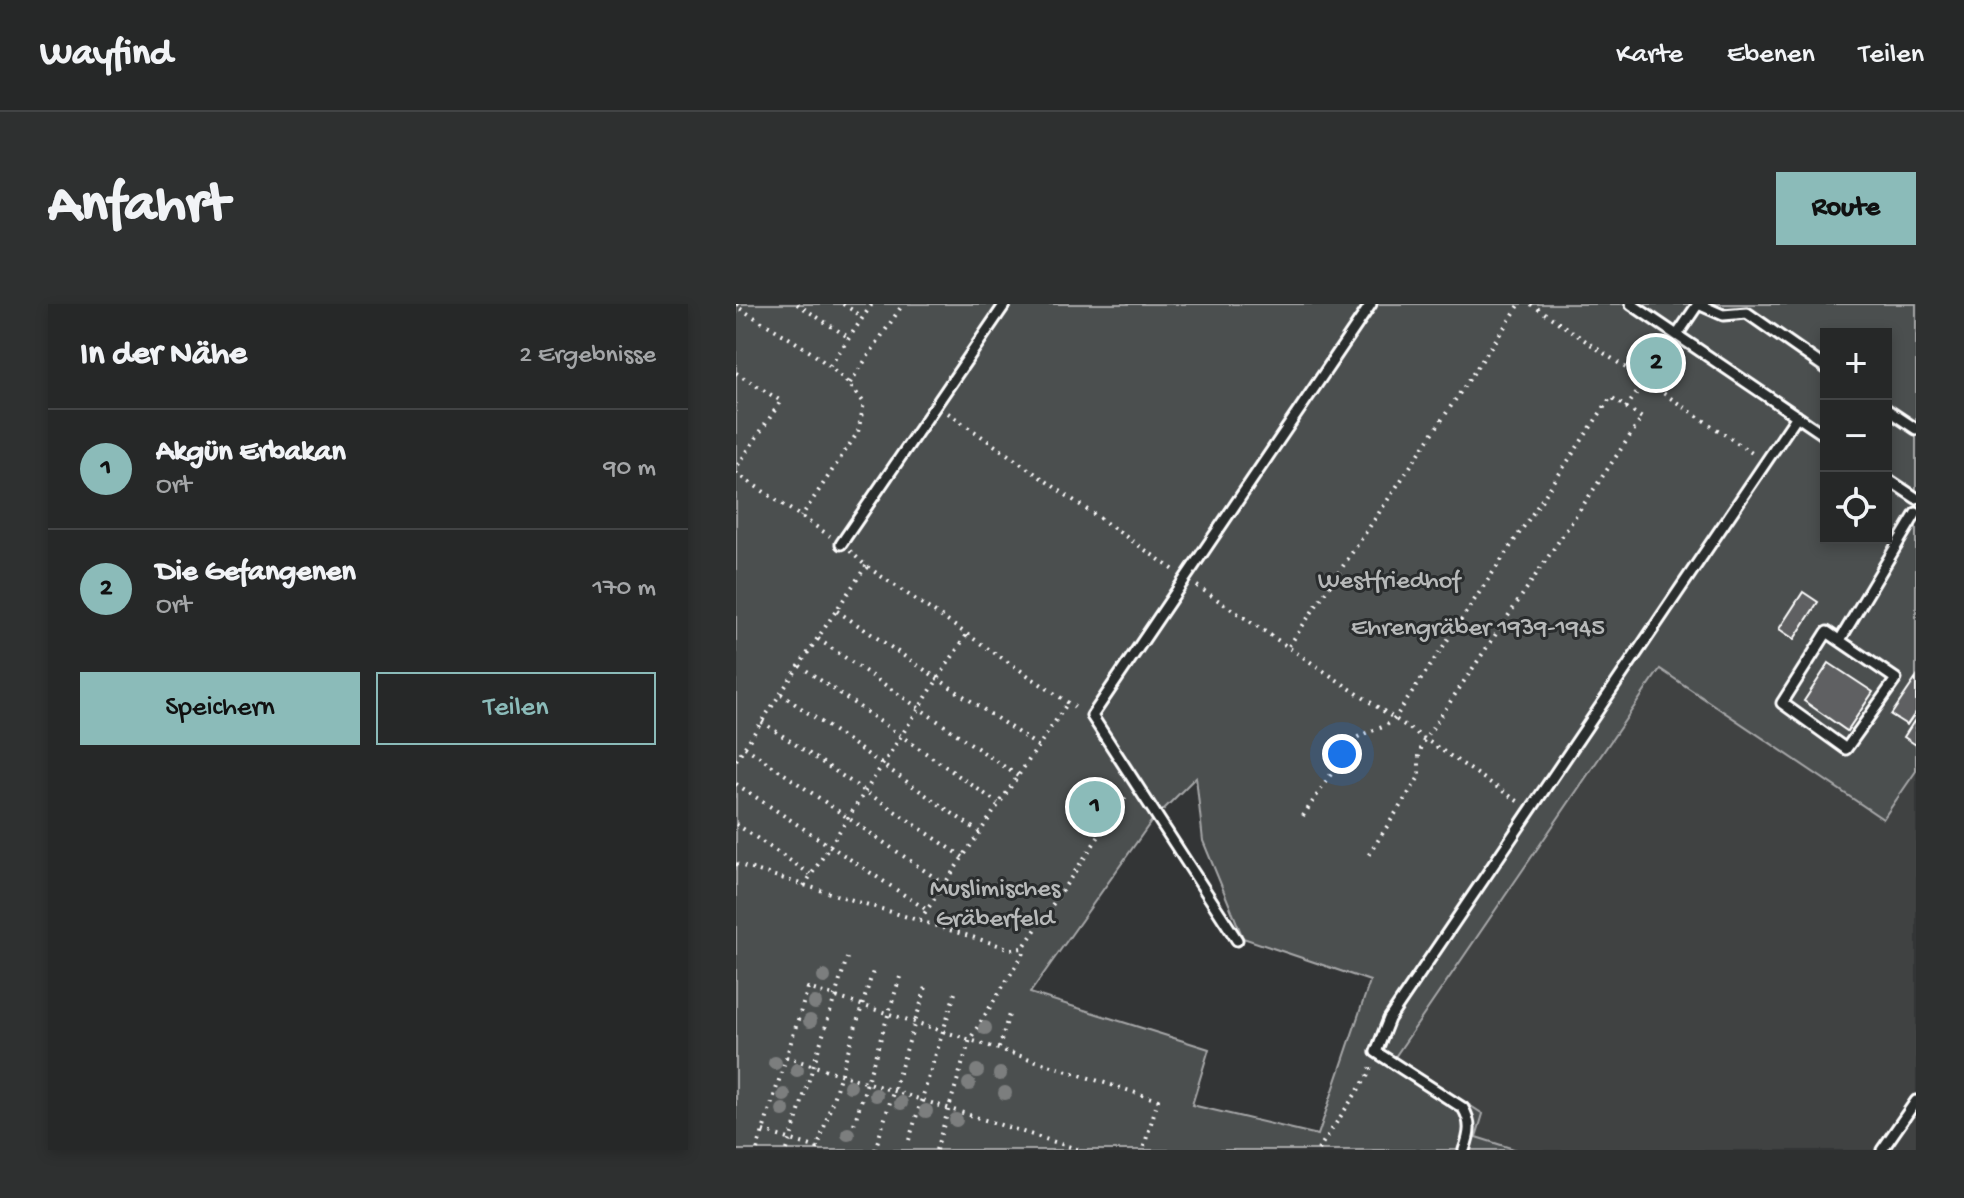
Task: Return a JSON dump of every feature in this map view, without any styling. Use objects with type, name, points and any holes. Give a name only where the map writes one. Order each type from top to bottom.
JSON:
[{"type":"lane","points":[[841,544],[1005,304]]},
{"type":"lane","points":[[1237,940],[1092,716],[1371,304]]},
{"type":"lane","points":[[1631,304],[1820,432]]},
{"type":"lane","points":[[1677,335],[1698,304],[1723,315],[1747,313],[1820,364]]},
{"type":"lane","points":[[1892,413],[1916,429]]},
{"type":"lane","points":[[1464,1150],[1470,1135],[1469,1119],[1463,1108],[1376,1052],[1389,1019],[1797,416]]},
{"type":"lane","points":[[1892,482],[1916,498]]},
{"type":"lane","points":[[1840,640],[1916,513]]},
{"type":"lane","points":[[1827,632],[1840,640],[1896,679],[1846,749],[1782,703],[1827,632]]},
{"type":"lane","points":[[1882,1150],[1916,1101]]},
{"type":"path","points":[[738,304],[736,306],[830,366],[850,383],[864,403],[858,432],[801,517]]},
{"type":"path","points":[[797,304],[849,338]]},
{"type":"path","points":[[843,304],[863,317]]},
{"type":"path","points":[[830,366],[872,304]]},
{"type":"path","points":[[850,383],[903,304]]},
{"type":"path","points":[[1289,646],[1520,304]]},
{"type":"path","points":[[1531,304],[1765,462]]},
{"type":"path","points":[[1626,408],[1677,335]]},
{"type":"path","points":[[736,382],[738,375],[781,401],[736,470],[841,544],[866,566],[1067,704],[1092,716]]},
{"type":"path","points":[[1303,816],[1354,740],[1389,725],[1395,718],[1611,397],[1642,418],[1425,739],[1420,748],[1419,777],[1366,859]]},
{"type":"path","points":[[936,405],[1187,579],[1531,810]]},
{"type":"path","points":[[736,760],[866,566]]},
{"type":"path","points":[[837,611],[1038,746]]},
{"type":"path","points":[[804,886],[967,634]]},
{"type":"path","points":[[818,639],[1018,776]]},
{"type":"path","points":[[800,666],[999,804]]},
{"type":"path","points":[[781,694],[980,832]]},
{"type":"path","points":[[920,920],[1067,704]]},
{"type":"path","points":[[762,722],[963,857]]},
{"type":"path","points":[[745,747],[944,884]]},
{"type":"path","points":[[736,784],[927,910]]},
{"type":"path","points":[[936,1150],[970,1039],[1135,784]]},
{"type":"path","points":[[736,824],[810,874]]},
{"type":"path","points":[[736,864],[1011,949],[1023,948],[1032,939]]},
{"type":"path","points":[[787,1150],[847,958]]},
{"type":"path","points":[[763,1131],[820,1149],[874,968]]},
{"type":"path","points":[[854,1124],[900,977]]},
{"type":"path","points":[[875,1150],[926,987]]},
{"type":"path","points":[[757,1150],[808,988],[1158,1100],[1143,1150]]},
{"type":"path","points":[[909,1140],[955,993]]},
{"type":"path","points":[[999,1048],[1010,1011]]},
{"type":"path","points":[[1318,1150],[1367,1077],[1376,1052]]},
{"type":"path","points":[[786,1057],[1080,1150]]},
{"type":"shaded area","points":[[1660,669],[1882,819],[1916,771],[1916,1150],[1517,1150],[1476,1137],[1395,1057]]},
{"type":"green space","name":"Westfriedhof","points":[[736,304],[1916,304],[1916,771],[1883,819],[1660,669],[1395,1057],[1483,1114],[1476,1137],[1517,1150],[736,1150]],"holes":[[[1196,777],[1203,841],[1243,938],[1370,981],[1318,1135],[1192,1105],[1209,1049],[1030,993],[1151,822]]]},
{"type":"building","points":[[1803,592],[1818,602],[1794,639],[1779,629]]},
{"type":"building","points":[[1829,663],[1873,692],[1847,731],[1804,701]]},
{"type":"building","points":[[1916,678],[1916,712],[1907,725],[1891,715]]},
{"type":"building","points":[[1916,718],[1916,745],[1904,737]]},
{"type":"place","name":"Die Gefangenen","points":[[1656,363]]},
{"type":"place","name":"Akgün Erbakan","points":[[1095,807]]},
{"type":"park label","name":"Ehrengräber 1939-1945","points":[[1478,625]]},
{"type":"park label","name":"Muslimisches Gräberfeld","points":[[995,901]]}]
